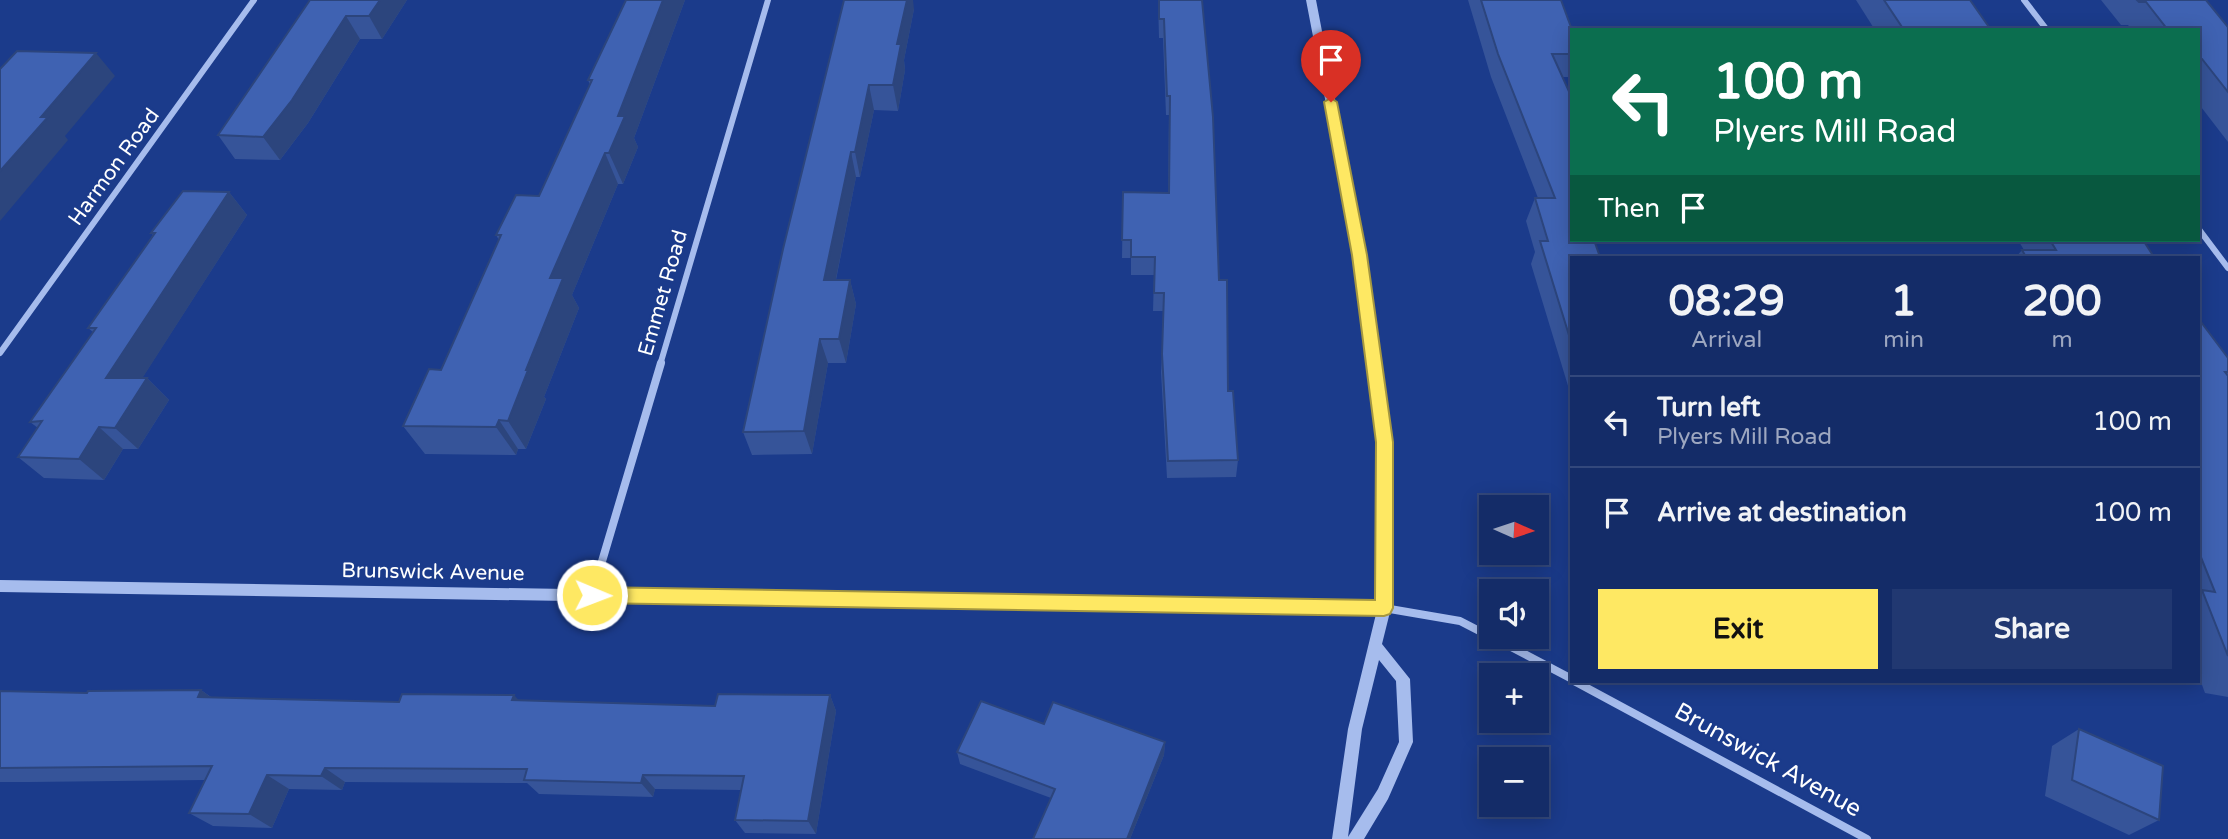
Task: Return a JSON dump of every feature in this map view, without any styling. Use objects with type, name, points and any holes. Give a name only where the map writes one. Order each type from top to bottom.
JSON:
[{"type":"street","name":"Harmon Road","points":[[0,353],[254,0]]},
{"type":"street","name":"Emmet Road","points":[[592,595],[768,0]]},
{"type":"street","points":[[1311,0],[1360,255],[1384,442],[1384,608],[1355,729],[1340,839]]},
{"type":"street","points":[[2024,0],[2045,28]]},
{"type":"street","points":[[2200,231],[2228,268]]},
{"type":"street","name":"Brunswick Avenue","points":[[0,586],[1384,608],[1460,621],[1479,631]]},
{"type":"street","points":[[1355,839],[1383,794],[1406,742],[1403,679],[1375,645]]},
{"type":"street","name":"Brunswick Avenue","points":[[1514,649],[1570,678]]},
{"type":"street","name":"Brunswick Avenue","points":[[1579,683],[1867,839]]},
{"type":"building","points":[[310,0],[380,0],[369,16],[346,16],[292,100],[263,137],[218,135]]},
{"type":"building","points":[[626,0],[663,0],[618,116],[625,116],[609,153],[605,153],[550,278],[563,278],[508,421],[499,420],[496,427],[403,426],[429,369],[441,370],[501,235],[496,235],[516,195],[539,196],[592,80],[588,80]]},
{"type":"building","points":[[844,0],[907,0],[897,44],[901,44],[893,85],[869,85],[855,152],[851,152],[824,280],[850,280],[839,339],[820,339],[804,431],[743,432],[783,249]]},
{"type":"building","points":[[1159,0],[1202,0],[1213,117],[1219,280],[1227,280],[1228,391],[1233,391],[1238,460],[1168,461],[1162,354],[1164,293],[1154,293],[1155,257],[1131,257],[1131,240],[1122,240],[1123,192],[1169,193],[1170,96],[1167,96],[1164,19],[1159,19]]},
{"type":"building","points":[[1481,0],[1561,0],[1571,28],[1570,54],[1552,54],[1570,94],[1570,242],[1595,242],[1600,256],[1570,256],[1570,338],[1540,241],[1548,241],[1535,198],[1555,198],[1498,54]]},
{"type":"building","points":[[1884,0],[1970,0],[1990,28],[1903,28]]},
{"type":"building","points":[[2137,0],[2206,0],[2228,27],[2228,92],[2200,59],[2200,28],[2166,28],[2146,2]]},
{"type":"building","points":[[17,51],[96,53],[41,117],[48,117],[0,171],[0,69]]},
{"type":"building","points":[[183,191],[229,192],[106,378],[147,378],[115,428],[99,427],[79,459],[18,457],[42,421],[30,422],[96,328],[88,328],[155,233],[151,233]]},
{"type":"building","points":[[2051,242],[2144,242],[2153,256],[2025,256],[2022,250],[2056,250]]},
{"type":"building","points":[[2200,321],[2228,358],[2228,372],[2225,372],[2228,376],[2228,656],[2202,590],[2215,592],[2200,555]]},
{"type":"building","points":[[201,690],[198,697],[399,702],[402,694],[514,695],[512,700],[715,706],[718,694],[830,695],[808,821],[735,820],[744,776],[643,775],[641,783],[524,780],[527,769],[325,768],[321,776],[267,775],[249,814],[189,813],[212,766],[0,768],[0,691],[87,693]]},
{"type":"building","points":[[981,701],[1044,724],[1053,702],[1165,742],[1127,839],[1033,839],[1055,789],[957,752]]},
{"type":"building","points":[[2079,729],[2163,766],[2159,820],[2072,780]]},
{"type":"route","points":[[592,595],[1384,608],[1384,442],[1360,255],[1331,102]]}]
